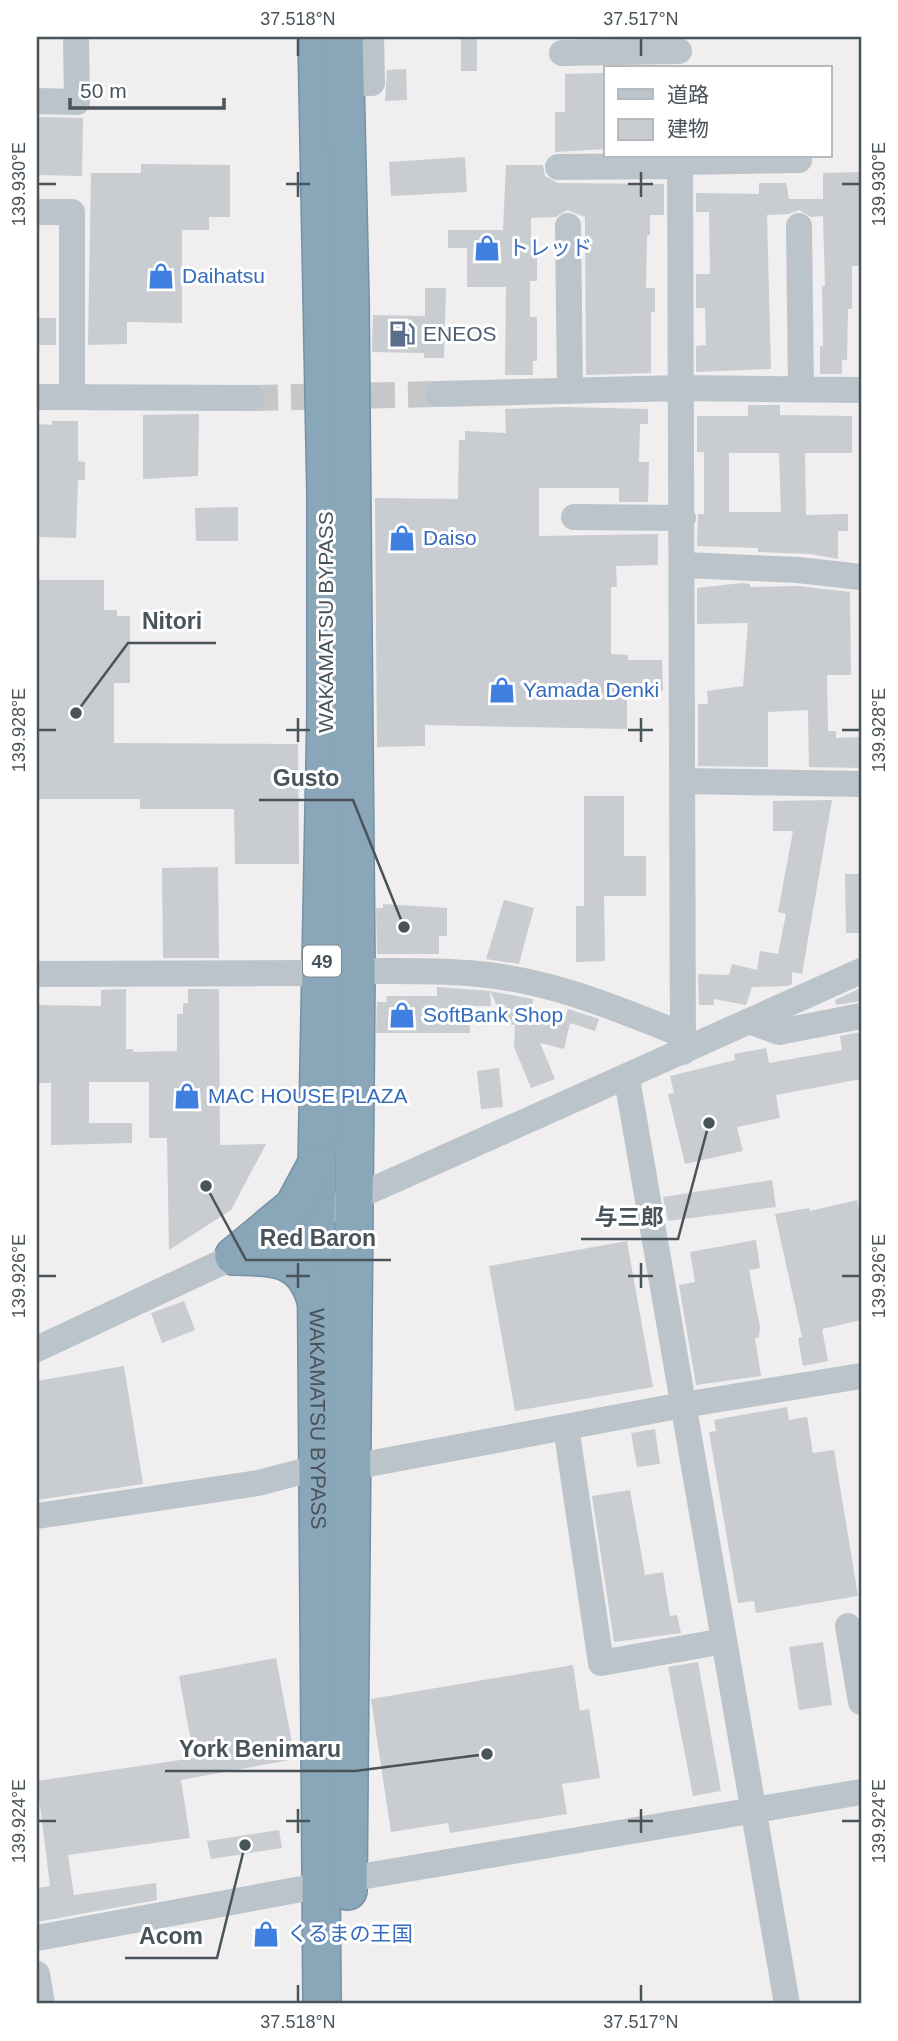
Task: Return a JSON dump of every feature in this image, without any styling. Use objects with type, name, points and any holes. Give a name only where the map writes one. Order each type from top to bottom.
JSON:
[{"type":"highway","name":"WAKAMATSU BYPASS","points":[[317,37],[339,972],[352,1199],[336,1467],[335,1882],[322,2004]]},
{"type":"highway","name":"WAKAMATSU BYPASS","points":[[336,1467],[317,1306],[316,1218],[317,1158],[339,972],[350,300],[344,37]]},
{"type":"highway","points":[[234,1256],[294,1206],[310,1179],[317,1158]]},
{"type":"highway","points":[[234,1256],[290,1262],[310,1283],[317,1306]]},
{"type":"highway","name":"WAKAMATSU BYPASS","points":[[335,1882],[348,2004]]},
{"type":"street","points":[[37,101],[77,102],[76,37]]},
{"type":"street","points":[[344,82],[372,83],[371,37]]},
{"type":"street","points":[[562,52],[679,52]]},
{"type":"street","points":[[558,167],[680,161],[799,160]]},
{"type":"street","points":[[680,161],[684,565],[681,781],[683,1043]]},
{"type":"street","points":[[37,212],[72,212],[72,397]]},
{"type":"street","points":[[568,226],[569,391]]},
{"type":"street","points":[[799,226],[801,389]]},
{"type":"street","points":[[438,394],[681,388],[861,390]]},
{"type":"street","points":[[37,397],[252,398]]},
{"type":"street","points":[[574,517],[683,518]]},
{"type":"street","points":[[684,565],[798,570],[861,577]]},
{"type":"street","points":[[681,781],[861,784]]},
{"type":"street","points":[[37,1349],[352,1199],[627,1079],[683,1043],[749,1020],[861,971]]},
{"type":"street","points":[[37,974],[470,973],[546,985],[610,1005],[683,1043]]},
{"type":"street","points":[[749,1020],[779,1032],[861,1016]]},
{"type":"street","points":[[627,1079],[787,2004]]},
{"type":"street","points":[[37,1516],[258,1483],[683,1405],[861,1376]]},
{"type":"street","points":[[566,1427],[601,1663],[724,1641]]},
{"type":"street","points":[[848,1626],[861,1702]]},
{"type":"street","points":[[37,1938],[335,1882],[861,1793]]},
{"type":"street","points":[[37,1975],[42,2004]]},
{"type":"building","points":[[461,37],[477,37],[477,71],[461,71]]},
{"type":"building","points":[[406,69],[407,100],[385,101],[387,70]]},
{"type":"building","points":[[604,73],[604,149],[555,152],[555,112],[565,112],[565,74]]},
{"type":"building","points":[[37,117],[83,118],[82,176],[37,175]]},
{"type":"building","points":[[465,157],[467,192],[391,196],[389,162]]},
{"type":"building","points":[[141,164],[230,165],[230,217],[209,217],[209,230],[182,230],[182,323],[127,322],[127,344],[88,345],[91,173],[141,173]]},
{"type":"building","points":[[506,165],[543,165],[545,176],[558,183],[664,184],[664,215],[650,215],[650,235],[647,235],[646,288],[655,288],[655,312],[651,312],[651,373],[586,375],[585,217],[567,210],[556,217],[531,218],[531,254],[537,254],[537,281],[530,281],[530,317],[537,317],[537,361],[533,361],[533,375],[505,375],[506,287],[467,287],[467,248],[448,248],[448,230],[503,230]]},
{"type":"building","points":[[861,172],[861,266],[852,266],[852,309],[848,309],[847,360],[842,360],[842,374],[820,374],[820,346],[823,346],[822,286],[825,286],[823,216],[811,217],[799,210],[789,214],[767,215],[771,369],[696,372],[696,346],[706,345],[705,308],[696,308],[696,274],[710,274],[709,212],[696,212],[696,193],[759,194],[759,183],[786,183],[789,199],[823,199],[823,173]]},
{"type":"building","points":[[425,288],[446,288],[444,358],[424,358],[424,353],[372,352],[373,315],[425,316]]},
{"type":"building","points":[[37,318],[56,318],[56,345],[37,345]]},
{"type":"building","points":[[748,405],[780,405],[780,415],[852,416],[852,453],[805,453],[806,515],[848,514],[848,531],[838,531],[838,559],[811,554],[758,552],[758,548],[697,546],[698,514],[704,514],[704,452],[697,452],[697,416],[748,416]],"holes":[[[729,453],[779,453],[781,512],[729,512]]]},
{"type":"building","points":[[505,409],[648,409],[648,424],[640,424],[639,462],[649,462],[648,502],[619,502],[619,488],[539,488],[539,536],[658,534],[658,565],[616,566],[617,587],[611,587],[611,654],[628,655],[628,660],[662,660],[663,691],[627,692],[627,729],[425,725],[425,746],[377,747],[375,498],[458,499],[459,440],[465,440],[465,431],[506,433]]},
{"type":"building","points":[[199,414],[198,476],[143,479],[143,415]]},
{"type":"building","points":[[52,421],[78,421],[78,461],[85,462],[85,480],[78,480],[76,538],[37,537],[37,424],[52,425]]},
{"type":"building","points":[[238,507],[238,541],[196,541],[195,508]]},
{"type":"building","points":[[37,580],[104,580],[104,610],[117,610],[117,616],[130,616],[130,683],[114,683],[114,743],[298,744],[299,864],[235,864],[234,809],[140,809],[140,799],[37,799]]},
{"type":"building","points":[[750,584],[750,587],[798,586],[850,592],[851,675],[827,675],[828,731],[836,731],[836,738],[861,737],[861,768],[809,767],[808,710],[768,712],[768,767],[698,766],[698,704],[708,704],[707,691],[743,686],[748,623],[697,624],[697,588]]},
{"type":"building","points":[[584,796],[624,796],[624,856],[646,856],[646,896],[604,896],[605,961],[576,962],[576,906],[584,906]]},
{"type":"building","points":[[832,800],[802,974],[792,972],[792,984],[788,986],[752,987],[746,1005],[714,999],[714,1005],[699,1005],[698,974],[729,975],[732,964],[757,970],[760,951],[778,954],[786,914],[778,912],[793,831],[773,831],[773,801]]},
{"type":"building","points":[[218,867],[219,958],[163,958],[162,868]]},
{"type":"building","points":[[845,874],[861,874],[861,933],[846,933]]},
{"type":"building","points":[[504,900],[534,908],[519,964],[486,959]]},
{"type":"building","points":[[383,904],[447,908],[447,936],[439,936],[439,954],[377,954],[376,908],[383,908]]},
{"type":"building","points":[[437,987],[490,991],[491,1006],[469,1006],[470,1033],[376,1033],[377,1002],[387,1002],[386,996],[437,996]]},
{"type":"building","points":[[861,988],[861,1001],[836,1005],[835,1000]]},
{"type":"building","points":[[126,989],[126,1049],[133,1049],[133,1052],[177,1051],[177,1014],[183,1014],[183,1003],[188,1003],[188,989],[219,989],[220,1145],[266,1144],[231,1210],[169,1250],[167,1138],[149,1138],[149,1082],[89,1082],[89,1123],[132,1123],[132,1143],[51,1145],[51,1083],[37,1083],[37,1005],[101,1006],[101,990]]},
{"type":"building","points":[[490,991],[533,999],[532,1009],[565,1018],[568,1009],[599,1019],[595,1031],[570,1023],[564,1049],[540,1043],[555,1079],[531,1088],[514,1047],[515,1025],[503,1023],[506,1006],[497,1006]]},
{"type":"building","points":[[861,1032],[861,1079],[776,1095],[780,1118],[737,1127],[743,1151],[685,1164],[668,1094],[674,1093],[670,1076],[735,1060],[734,1054],[766,1048],[769,1063],[842,1050],[840,1036]]},
{"type":"building","points":[[499,1068],[503,1107],[481,1109],[477,1071]]},
{"type":"building","points":[[772,1180],[776,1207],[668,1221],[663,1197]]},
{"type":"building","points":[[857,1200],[861,1218],[861,1320],[822,1329],[828,1361],[803,1366],[798,1338],[802,1337],[775,1214],[809,1208],[810,1211]]},
{"type":"building","points":[[756,1240],[760,1268],[749,1270],[760,1327],[759,1337],[755,1338],[761,1376],[696,1385],[679,1285],[695,1282],[690,1252]]},
{"type":"building","points":[[627,1241],[653,1387],[515,1411],[489,1266]]},
{"type":"building","points":[[184,1301],[195,1330],[162,1343],[151,1313]]},
{"type":"building","points":[[124,1366],[143,1484],[37,1500],[37,1381]]},
{"type":"building","points":[[787,1407],[789,1420],[807,1417],[813,1453],[834,1450],[858,1596],[756,1613],[754,1601],[738,1603],[709,1432],[716,1431],[714,1420]]},
{"type":"building","points":[[655,1429],[660,1464],[637,1467],[631,1433]]},
{"type":"building","points":[[630,1490],[645,1575],[663,1572],[670,1616],[677,1615],[681,1633],[614,1642],[592,1496]]},
{"type":"building","points":[[823,1642],[832,1705],[799,1710],[789,1647]]},
{"type":"building","points":[[276,1658],[295,1759],[181,1780],[190,1838],[68,1855],[74,1895],[156,1883],[157,1900],[37,1922],[37,1888],[50,1886],[37,1781],[194,1758],[179,1676]]},
{"type":"building","points":[[698,1662],[721,1791],[693,1796],[668,1667]]},
{"type":"building","points":[[573,1665],[580,1711],[589,1709],[600,1778],[562,1784],[567,1814],[450,1833],[448,1823],[391,1832],[371,1699]]},
{"type":"building","points":[[279,1830],[282,1848],[211,1859],[207,1841]]},
{"type":"tunnel","points":[[252,398],[438,394]]},
{"type":"place","name":"トレッド","points":[[487,248]]},
{"type":"place","name":"Daihatsu","points":[[161,276]]},
{"type":"place","name":"ENEOS","points":[[402,334]]},
{"type":"place","name":"Daiso","points":[[402,538]]},
{"type":"place","name":"Yamada Denki","points":[[502,690]]},
{"type":"place","name":"Nitori","points":[[76,713]]},
{"type":"place","name":"Gusto","points":[[404,927]]},
{"type":"place","name":"SoftBank Shop","points":[[402,1015]]},
{"type":"place","name":"MAC HOUSE PLAZA","points":[[187,1096]]},
{"type":"place","name":"与三郎","points":[[709,1123]]},
{"type":"place","name":"Red Baron","points":[[206,1186]]},
{"type":"place","name":"York Benimaru","points":[[487,1754]]},
{"type":"place","name":"Acom","points":[[245,1845]]},
{"type":"place","name":"くるまの王国","points":[[266,1934]]}]
